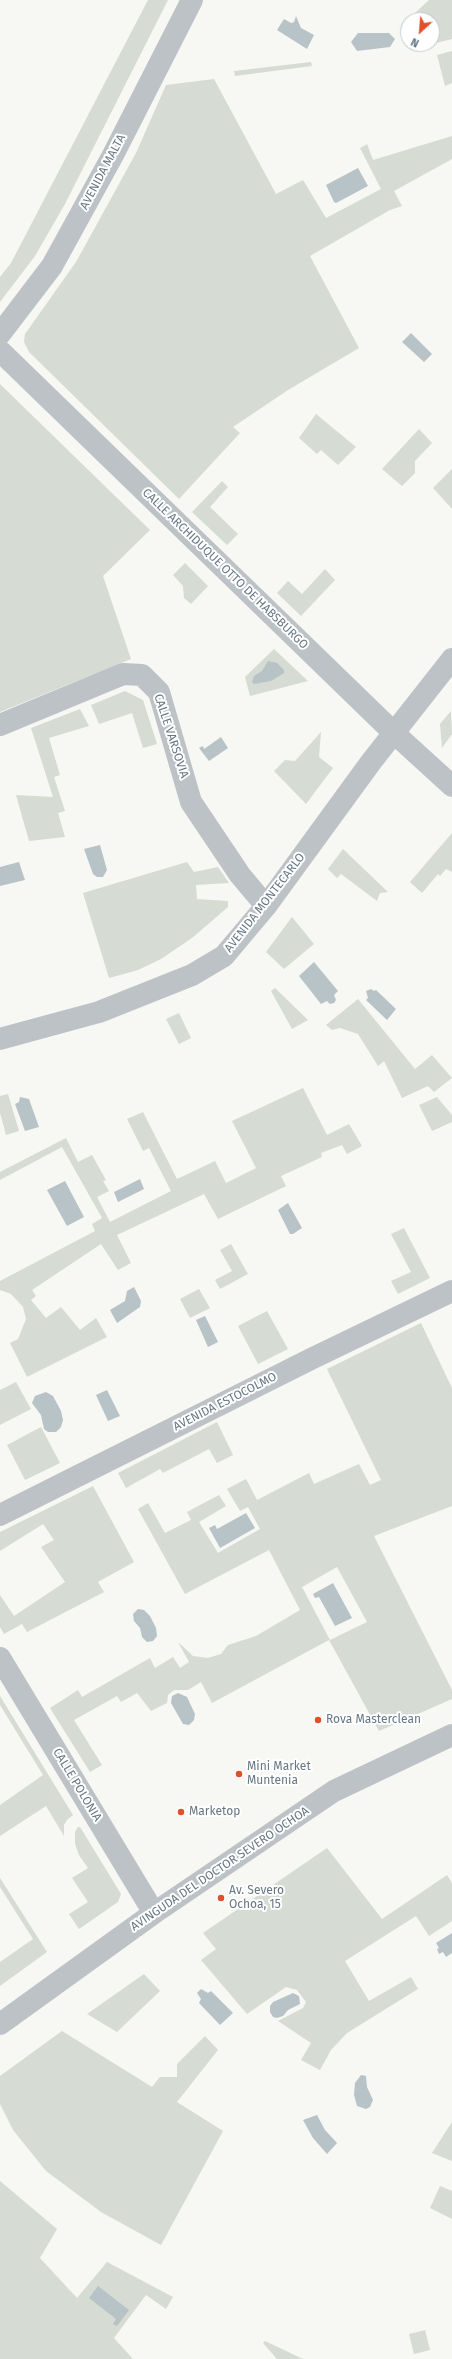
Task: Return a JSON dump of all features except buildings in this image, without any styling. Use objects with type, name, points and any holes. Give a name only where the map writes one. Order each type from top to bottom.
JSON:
[{"type":"street","name":"AVENIDA MALTA","points":[[0,334],[52,266],[113,155],[192,0]]},
{"type":"street","name":"CALLE ARCHIDUQUE OTTO DE HABSBURGO","points":[[0,351],[394,733],[452,786]]},
{"type":"street","name":"AVENIDA MONTECARLO","points":[[0,1039],[99,1012],[192,975],[224,956],[266,906],[394,733],[452,659]]},
{"type":"street","name":"CALLE VARSOVIA","points":[[0,724],[123,674],[142,675],[159,692],[191,802],[240,874],[266,906]]},
{"type":"street","name":"AVENIDA ESTOCOLMO","points":[[0,1515],[313,1358],[452,1291]]},
{"type":"street","name":"CALLE POLONIA","points":[[0,1658],[154,1913]]},
{"type":"street","name":"AVINGUDA DEL DOCTOR SEVERO OCHOA","points":[[0,2024],[154,1913],[334,1791],[452,1735]]},
{"type":"shaded area","points":[[148,0],[168,0],[65,204],[35,256],[0,302],[0,277],[11,263]]},
{"type":"shaded area","points":[[429,0],[452,0],[452,39],[440,42],[440,12],[416,12]]},
{"type":"shaded area","points":[[296,16],[301,28],[314,35],[307,49],[277,30],[284,19],[291,23],[294,22]]},
{"type":"shaded area","points":[[358,33],[389,33],[395,39],[390,47],[357,51],[351,42]]},
{"type":"shaded area","points":[[452,51],[452,83],[445,86],[437,55]]},
{"type":"shaded area","points":[[311,62],[312,66],[235,76],[234,71]]},
{"type":"shaded area","points":[[214,79],[276,194],[303,180],[326,218],[381,189],[360,148],[367,144],[373,160],[452,136],[452,159],[394,191],[402,206],[390,210],[310,256],[359,348],[288,390],[233,427],[240,433],[179,499],[29,352],[24,342],[25,334],[76,262],[136,153],[166,85]]},
{"type":"shaded area","points":[[358,168],[368,186],[336,203],[334,202],[326,185]]},
{"type":"shaded area","points":[[411,333],[432,354],[424,362],[402,342]]},
{"type":"shaded area","points":[[0,384],[150,530],[103,576],[131,659],[0,712]]},
{"type":"shaded area","points":[[316,414],[356,447],[338,465],[321,450],[317,454],[299,438]]},
{"type":"shaded area","points":[[419,429],[432,443],[415,461],[415,473],[402,486],[382,469]]},
{"type":"shaded area","points":[[452,469],[452,509],[433,488]]},
{"type":"shaded area","points":[[222,481],[228,487],[210,507],[238,534],[227,545],[192,512]]},
{"type":"shaded area","points":[[185,563],[208,586],[191,604],[184,598],[183,586],[173,575]]},
{"type":"shaded area","points":[[325,569],[335,580],[301,616],[277,593],[288,581],[302,594]]},
{"type":"shaded area","points":[[274,649],[308,681],[250,696],[245,677]]},
{"type":"shaded area","points":[[268,661],[277,663],[284,670],[284,673],[271,681],[254,684],[252,682],[254,676],[262,671]]},
{"type":"shaded area","points":[[125,691],[143,700],[157,744],[143,748],[132,713],[99,724],[91,705]]},
{"type":"shaded area","points":[[80,709],[89,726],[49,738],[60,775],[54,777],[65,811],[58,813],[65,837],[29,841],[16,795],[53,797],[31,728]]},
{"type":"shaded area","points":[[451,711],[452,734],[442,748],[440,724]]},
{"type":"shaded area","points":[[321,732],[319,757],[333,768],[306,804],[274,771],[285,760],[295,761]]},
{"type":"shaded area","points":[[221,737],[228,748],[209,761],[199,748],[203,746],[204,749]]},
{"type":"shaded area","points":[[452,833],[452,872],[446,869],[440,876],[438,874],[422,893],[410,882]]},
{"type":"shaded area","points":[[100,845],[107,870],[103,877],[97,877],[93,874],[84,849]]},
{"type":"shaded area","points":[[343,849],[388,892],[380,893],[377,901],[341,874],[337,878],[328,869]]},
{"type":"shaded area","points":[[19,862],[25,880],[0,886],[0,867]]},
{"type":"shaded area","points":[[187,862],[194,872],[218,867],[229,883],[196,885],[197,899],[228,901],[228,907],[192,938],[161,959],[138,970],[109,978],[83,893]]},
{"type":"shaded area","points":[[292,917],[314,944],[284,969],[266,952]]},
{"type":"shaded area","points":[[314,962],[338,991],[334,995],[336,1000],[334,1003],[330,1004],[327,1001],[321,1004],[299,976]]},
{"type":"shaded area","points":[[275,988],[308,1020],[292,1029],[271,991]]},
{"type":"shaded area","points":[[371,989],[374,991],[376,990],[396,1009],[387,1020],[366,1000],[368,998],[366,991]]},
{"type":"shaded area","points":[[358,999],[415,1069],[432,1055],[452,1078],[434,1092],[428,1086],[402,1098],[384,1061],[378,1066],[358,1034],[340,1028],[332,1030],[326,1025]]},
{"type":"shaded area","points":[[179,1013],[191,1038],[179,1044],[166,1019]]},
{"type":"shaded area","points":[[303,1088],[327,1135],[349,1124],[362,1146],[347,1154],[342,1145],[321,1153],[322,1157],[281,1176],[286,1186],[218,1219],[204,1194],[117,1235],[131,1263],[118,1270],[101,1244],[32,1290],[36,1296],[31,1300],[46,1318],[61,1307],[80,1330],[96,1318],[107,1337],[27,1377],[10,1343],[18,1339],[26,1319],[23,1307],[11,1294],[0,1290],[0,1281],[95,1231],[92,1224],[102,1218],[62,1147],[0,1180],[0,1172],[66,1138],[78,1162],[92,1155],[106,1180],[103,1181],[109,1191],[97,1197],[110,1222],[171,1191],[149,1148],[143,1151],[127,1119],[143,1112],[177,1179],[215,1161],[226,1183],[256,1168],[232,1121]]},
{"type":"shaded area","points":[[8,1094],[19,1131],[6,1135],[0,1113],[0,1096]]},
{"type":"shaded area","points":[[20,1097],[29,1099],[39,1127],[25,1131],[15,1104],[19,1102]]},
{"type":"shaded area","points":[[437,1097],[452,1115],[452,1122],[432,1131],[419,1105]]},
{"type":"shaded area","points":[[140,1179],[144,1189],[118,1202],[114,1192]]},
{"type":"shaded area","points":[[65,1181],[84,1217],[67,1226],[47,1190]]},
{"type":"shaded area","points":[[288,1203],[302,1228],[293,1234],[290,1234],[278,1210]]},
{"type":"shaded area","points":[[404,1228],[430,1278],[398,1294],[391,1281],[411,1272],[391,1234]]},
{"type":"shaded area","points":[[231,1244],[248,1274],[220,1289],[215,1280],[232,1271],[220,1250]]},
{"type":"shaded area","points":[[134,1287],[141,1301],[140,1307],[117,1323],[110,1310],[125,1301],[127,1291]]},
{"type":"shaded area","points":[[199,1289],[210,1308],[190,1318],[180,1299]]},
{"type":"shaded area","points":[[267,1311],[288,1349],[258,1364],[238,1326]]},
{"type":"shaded area","points":[[205,1316],[218,1342],[208,1347],[196,1320]]},
{"type":"shaded area","points":[[421,1323],[452,1388],[452,1506],[374,1536],[452,1690],[452,1699],[379,1731],[329,1640],[212,1703],[201,1682],[188,1690],[174,1690],[168,1695],[167,1703],[151,1711],[137,1693],[121,1702],[117,1696],[74,1720],[102,1765],[90,1772],[50,1708],[78,1690],[82,1697],[150,1658],[155,1668],[173,1657],[180,1668],[189,1662],[178,1642],[193,1656],[208,1658],[221,1654],[228,1645],[256,1636],[300,1610],[269,1550],[185,1594],[138,1509],[148,1503],[165,1533],[191,1520],[187,1512],[219,1495],[226,1506],[199,1522],[218,1553],[260,1529],[248,1507],[240,1511],[227,1489],[246,1479],[257,1500],[309,1473],[314,1484],[359,1464],[370,1485],[381,1480],[327,1369]],"holes":[[[337,1567],[367,1622],[330,1640],[302,1587]]]},
{"type":"shaded area","points":[[16,1382],[31,1409],[0,1425],[0,1390]]},
{"type":"shaded area","points":[[107,1390],[120,1416],[108,1421],[96,1395]]},
{"type":"shaded area","points":[[46,1392],[53,1396],[61,1411],[63,1420],[61,1427],[56,1432],[48,1432],[44,1429],[41,1415],[32,1403],[35,1396]]},
{"type":"shaded area","points":[[217,1422],[233,1455],[217,1463],[209,1449],[163,1473],[160,1469],[126,1488],[118,1473]]},
{"type":"shaded area","points":[[41,1427],[60,1463],[25,1480],[7,1445]]},
{"type":"shaded area","points":[[93,1486],[134,1562],[98,1582],[104,1592],[27,1632],[22,1624],[4,1634],[0,1627],[0,1595],[14,1616],[65,1582],[41,1547],[54,1540],[43,1524],[0,1551],[0,1532]]},
{"type":"shaded area","points":[[246,1513],[255,1528],[220,1548],[209,1528],[215,1525],[217,1529]]},
{"type":"shaded area","points":[[333,1583],[352,1618],[335,1626],[319,1597],[315,1598],[313,1594]]},
{"type":"shaded area","points":[[138,1609],[144,1610],[150,1616],[156,1628],[157,1636],[153,1641],[147,1642],[142,1637],[140,1628],[134,1621],[133,1614]]},
{"type":"shaded area","points":[[178,1693],[187,1697],[195,1714],[194,1720],[189,1725],[183,1724],[171,1703],[172,1696]]},
{"type":"shaded area","points":[[0,1696],[73,1815],[64,1825],[64,1836],[46,1806],[0,1836],[0,1805],[43,1775],[0,1705]]},
{"type":"shaded area","points":[[78,1827],[80,1827],[121,1894],[118,1902],[79,1929],[69,1914],[88,1902],[72,1878],[88,1868],[79,1855],[75,1844],[75,1832]]},
{"type":"shaded area","points":[[327,1848],[382,1919],[447,1875],[452,1883],[452,1921],[429,1936],[416,1916],[345,1961],[369,2001],[411,1977],[418,1989],[347,2033],[331,2050],[320,2070],[301,2060],[311,2043],[278,2021],[303,2008],[306,2002],[297,1990],[286,1987],[247,2014],[201,1960],[216,1949],[203,1933]]},
{"type":"shaded area","points":[[0,1878],[47,1952],[0,1986],[0,1962],[33,1939],[0,1887]]},
{"type":"shaded area","points":[[452,1933],[452,1953],[446,1957],[443,1952],[439,1954],[437,1949],[439,1948],[436,1943]]},
{"type":"shaded area","points":[[144,1974],[160,1991],[117,2032],[87,2014]]},
{"type":"shaded area","points":[[201,1989],[208,1993],[211,1991],[233,2013],[220,2025],[199,2003],[201,1999],[197,1993]]},
{"type":"shaded area","points":[[293,1993],[299,1996],[300,2004],[288,2010],[283,2016],[277,2018],[273,2017],[270,2012],[270,2006],[273,2002]]},
{"type":"shaded area","points":[[62,2031],[152,2087],[160,2077],[177,2077],[177,2064],[205,2036],[218,2050],[177,2102],[223,2131],[161,2245],[101,2212],[46,2171],[13,2130],[0,2104],[0,2076]]},
{"type":"shaded area","points":[[361,2075],[366,2076],[367,2087],[373,2100],[370,2107],[366,2109],[357,2106],[354,2095],[355,2083]]},
{"type":"shaded area","points":[[317,2115],[325,2130],[337,2143],[327,2154],[313,2138],[303,2120]]},
{"type":"shaded area","points":[[452,2122],[452,2161],[432,2153]]},
{"type":"shaded area","points":[[0,2181],[57,2229],[40,2258],[77,2298],[107,2262],[173,2297],[166,2309],[146,2295],[114,2338],[133,2359],[0,2359]]},
{"type":"shaded area","points":[[440,2186],[452,2191],[452,2219],[430,2208]]},
{"type":"shaded area","points":[[98,2286],[129,2310],[117,2326],[113,2324],[116,2319],[89,2298]]},
{"type":"shaded area","points":[[425,2330],[430,2350],[414,2354],[409,2334]]},
{"type":"shaded area","points":[[265,2341],[303,2359],[277,2359],[263,2343]]},
{"type":"place","name":"Rova Masterclean","points":[[318,1720]]},
{"type":"place","name":"Mini Market Muntenia","points":[[239,1774]]},
{"type":"place","name":"Marketop","points":[[181,1812]]},
{"type":"place","name":"Av. Severo Ochoa, 15","points":[[221,1898]]}]
